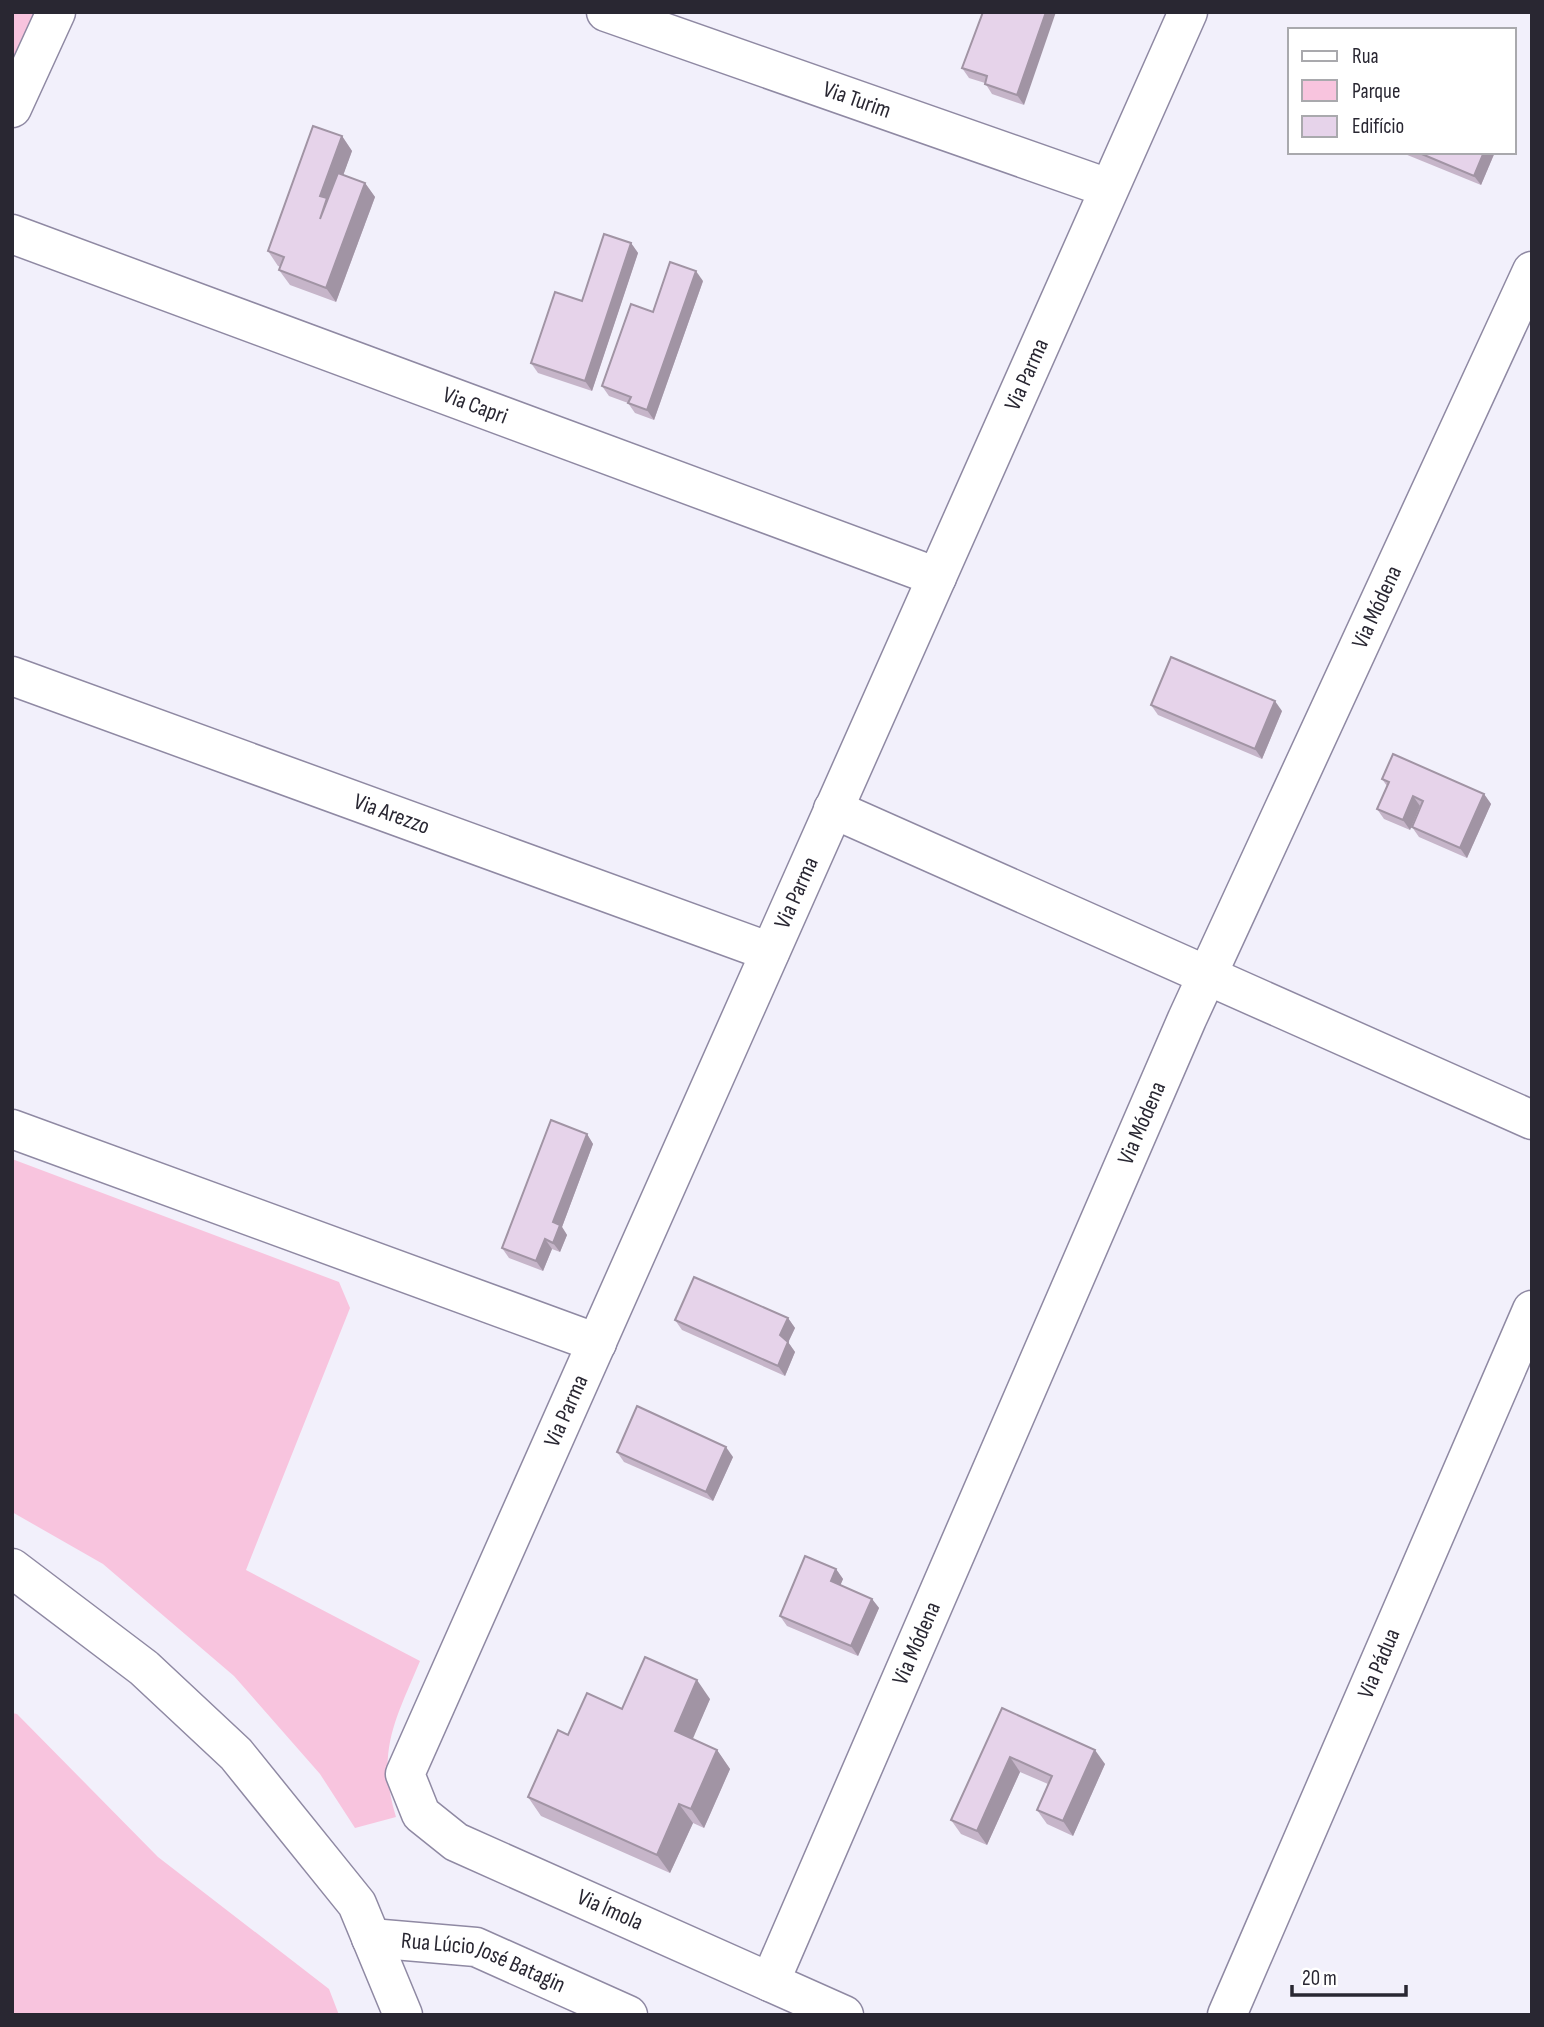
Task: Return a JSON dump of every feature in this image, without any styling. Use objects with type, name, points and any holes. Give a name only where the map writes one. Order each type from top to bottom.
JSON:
[{"type":"street","points":[[12,108],[55,12]]},
{"type":"street","name":"Via Turim","points":[[606,12],[1108,188]]},
{"type":"street","name":"Via Parma","points":[[405,1774],[1188,12]]},
{"type":"street","name":"Via Capri","points":[[12,234],[937,576]]},
{"type":"street","name":"Via Módena","points":[[770,1982],[1206,975],[1532,271]]},
{"type":"street","name":"Via Arezzo","points":[[12,676],[770,952]]},
{"type":"street","points":[[833,810],[1532,1120]]},
{"type":"street","points":[[12,1129],[597,1343]]},
{"type":"street","name":"Via Pádua","points":[[1227,2015],[1532,1310]]},
{"type":"street","points":[[12,1568],[144,1668],[236,1754],[357,1904],[403,2015]]},
{"type":"street","name":"Via Ímola","points":[[405,1774],[421,1814],[456,1842],[844,2015]]},
{"type":"street","name":"Rua Lúcio José Batagin","points":[[372,1938],[476,1947],[628,2015]]},
{"type":"green space","points":[[12,12],[35,12],[12,62]]},
{"type":"green space","points":[[12,1159],[339,1282],[350,1308],[246,1570],[420,1661],[396,1719],[388,1754],[390,1794],[396,1817],[355,1828],[320,1774],[234,1676],[103,1564],[12,1512]]},
{"type":"green space","points":[[12,1713],[17,1714],[158,1857],[329,1989],[339,2015],[12,2015]]},
{"type":"building","points":[[983,12],[1046,12],[1017,95],[985,84],[987,76],[962,68]]},
{"type":"building","points":[[313,126],[342,136],[320,196],[327,198],[320,219],[338,173],[365,183],[326,288],[279,270],[284,257],[268,251]]},
{"type":"building","points":[[1422,154],[1483,154],[1474,176]]},
{"type":"building","points":[[604,234],[631,243],[585,381],[531,363],[555,292],[582,301]]},
{"type":"building","points":[[670,262],[696,271],[647,410],[628,403],[631,397],[602,386],[631,304],[653,312]]},
{"type":"building","points":[[1171,657],[1275,701],[1255,749],[1151,705]]},
{"type":"building","points":[[1393,754],[1484,794],[1460,848],[1412,827],[1423,801],[1413,796],[1403,820],[1377,809],[1389,782],[1382,779]]},
{"type":"building","points":[[551,1120],[587,1134],[553,1222],[560,1225],[553,1243],[545,1239],[536,1261],[502,1248]]},
{"type":"building","points":[[694,1277],[788,1318],[780,1335],[788,1342],[778,1366],[675,1320]]},
{"type":"building","points":[[637,1406],[726,1447],[706,1492],[617,1452]]},
{"type":"building","points":[[805,1556],[836,1569],[831,1581],[872,1599],[851,1646],[780,1616]]},
{"type":"building","points":[[645,1657],[697,1680],[675,1731],[717,1750],[691,1809],[679,1804],[657,1855],[528,1797],[558,1730],[568,1735],[587,1693],[622,1709]]},
{"type":"building","points":[[1002,1708],[1095,1750],[1063,1821],[1037,1810],[1052,1776],[1010,1757],[977,1831],[951,1820]]}]
